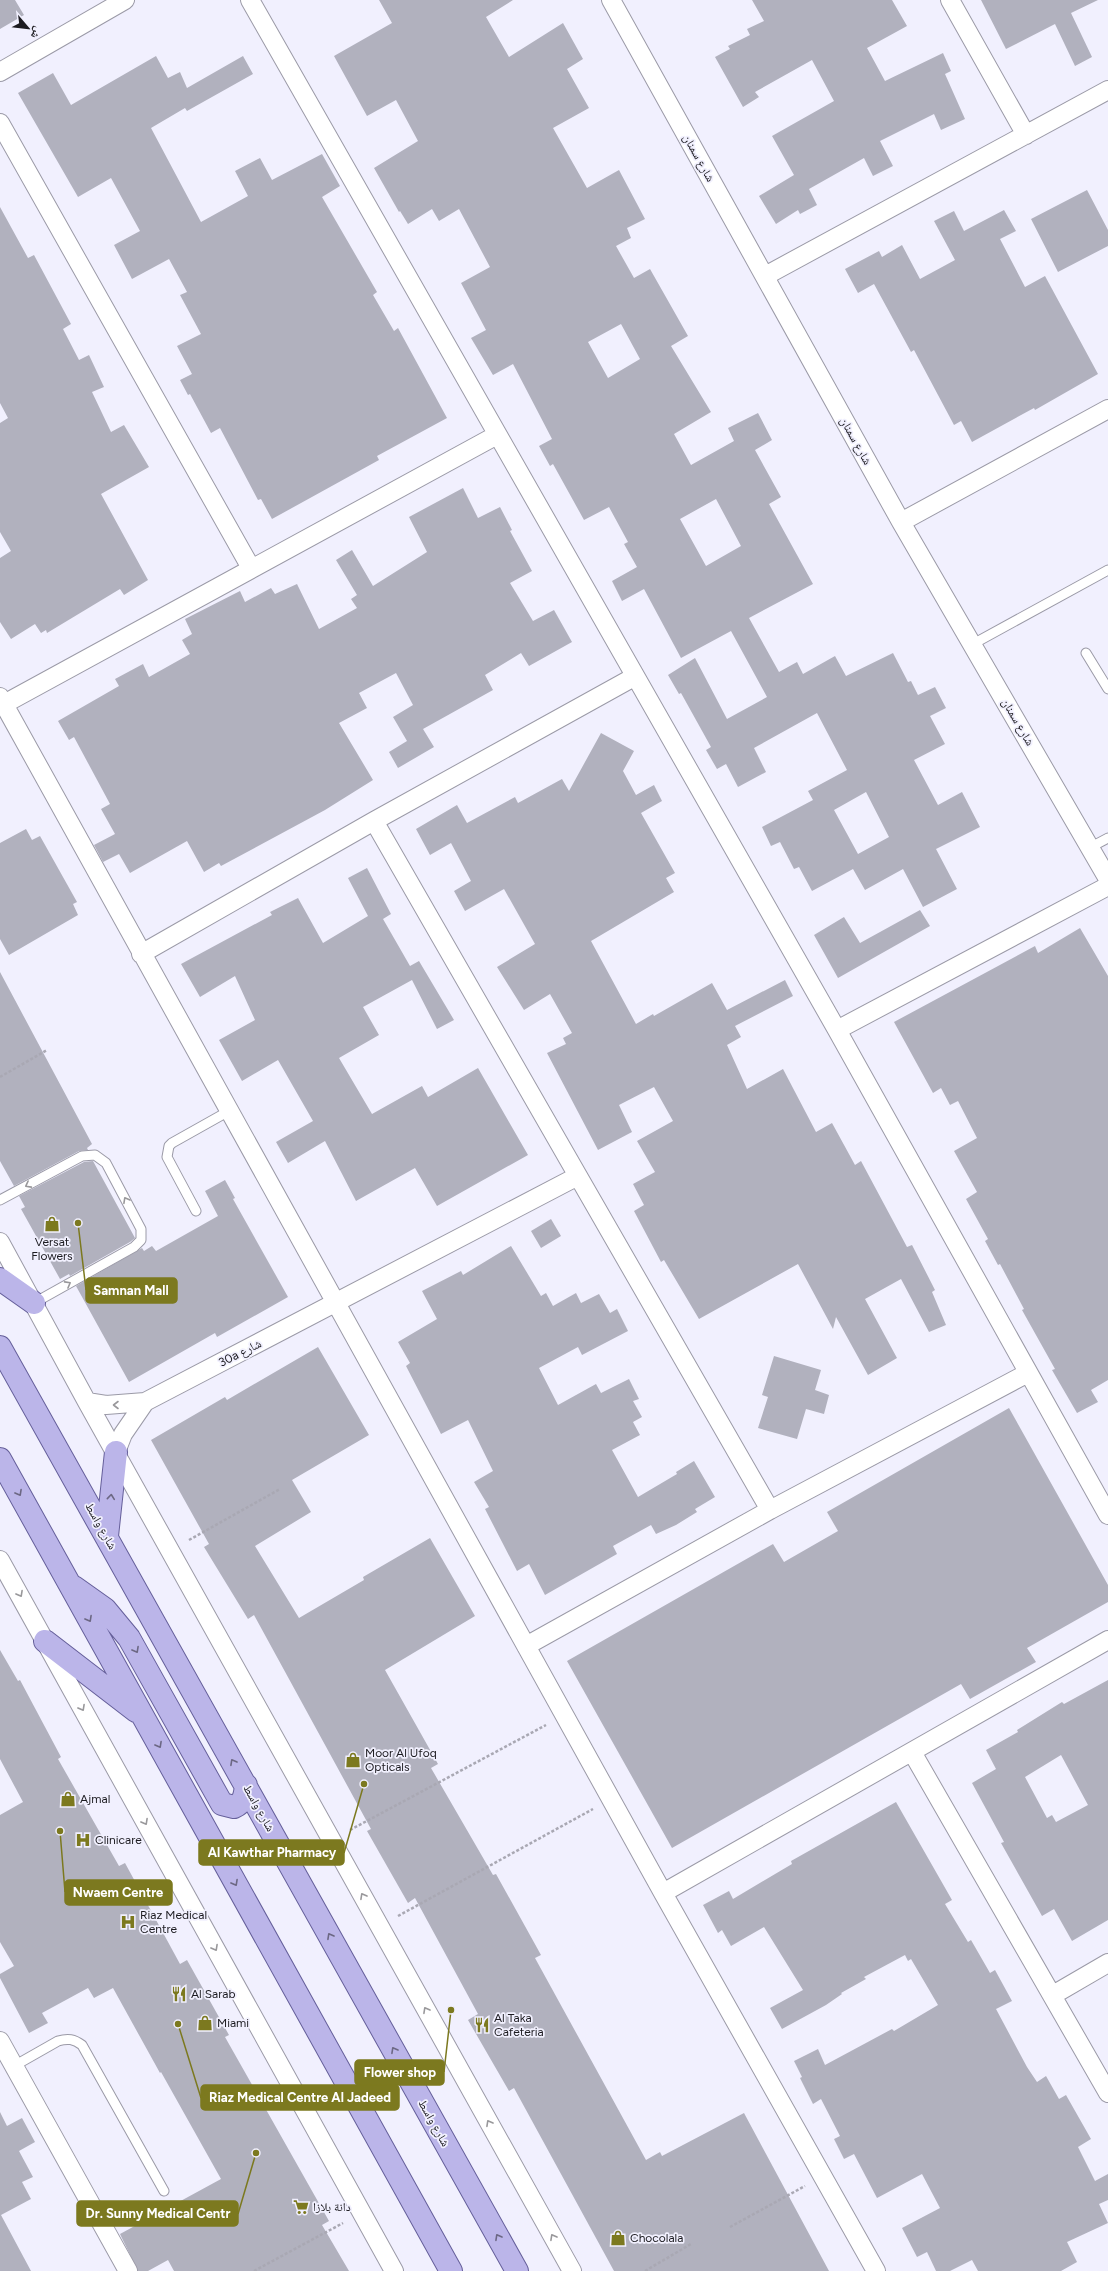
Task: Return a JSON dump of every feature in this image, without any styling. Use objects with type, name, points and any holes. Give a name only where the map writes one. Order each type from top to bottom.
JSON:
[{"type":"main road","points":[[0,1279],[34,1303]]},
{"type":"main road","name":"شارع واسط","points":[[0,1347],[517,2271]]},
{"type":"main road","points":[[107,1536],[116,1452]]},
{"type":"main road","points":[[0,1459],[451,2271]]},
{"type":"main road","points":[[70,1584],[105,1609],[122,1627],[222,1804],[228,1807],[239,1805],[243,1800],[246,1785]]},
{"type":"main road","points":[[44,1641],[143,1717]]},
{"type":"street","points":[[0,72],[124,0]]},
{"type":"street","points":[[250,0],[634,677],[837,1030],[1108,1515]]},
{"type":"street","name":"شارع سمنان","points":[[611,0],[901,522],[1108,879]]},
{"type":"street","points":[[950,0],[1026,135]]},
{"type":"street","points":[[765,276],[1108,90]]},
{"type":"street","points":[[0,123],[251,568]]},
{"type":"street","points":[[901,522],[1108,409]]},
{"type":"street","points":[[497,435],[2,700],[663,1893],[876,2271]]},
{"type":"street","points":[[142,954],[374,821],[634,677]]},
{"type":"street","points":[[374,821],[770,1510]]},
{"type":"street","points":[[837,1030],[1108,886]]},
{"type":"street","name":"30a شارع","points":[[87,1402],[106,1405],[145,1402],[578,1176]]},
{"type":"street","points":[[0,1242],[87,1402],[171,1550],[572,2271]]},
{"type":"street","points":[[526,1646],[770,1510],[1028,1373]]},
{"type":"street","name":"30a شارع","points":[[116,1452],[123,1434],[145,1402]]},
{"type":"street","points":[[0,1560],[394,2271]]},
{"type":"street","points":[[663,1893],[1108,1640]]},
{"type":"street","points":[[912,1752],[1053,1995],[1108,2094]]},
{"type":"street","points":[[1053,1995],[1108,1963]]},
{"type":"street","points":[[0,2041],[128,2271]]},
{"type":"lane","points":[[973,644],[1108,570]]},
{"type":"lane","points":[[1086,653],[1108,689]]},
{"type":"lane","points":[[1091,848],[1108,838]]},
{"type":"lane","points":[[196,1211],[167,1157],[167,1151],[172,1142],[229,1111]]},
{"type":"lane","points":[[0,1200],[86,1155],[95,1154],[106,1163],[141,1229],[141,1240],[134,1247],[34,1303]]},
{"type":"lane","points":[[14,2066],[58,2041],[67,2038],[75,2040],[82,2045],[164,2191]]},
{"type":"path","points":[[0,1077],[46,1050]]},
{"type":"path","points":[[171,1550],[280,1490]]},
{"type":"path","points":[[332,1840],[564,1715]]},
{"type":"path","points":[[380,1926],[611,1799]]},
{"type":"path","points":[[730,2227],[823,2176]]},
{"type":"path","points":[[254,2271],[363,2213]]},
{"type":"path","points":[[646,2271],[691,2244]]},
{"type":"building","points":[[0,0],[15,0],[24,15],[0,29]]},
{"type":"building","points":[[379,0],[513,0],[486,17],[509,57],[563,23],[583,59],[567,69],[589,108],[553,128],[587,188],[619,170],[645,219],[627,228],[631,238],[616,246],[634,278],[650,269],[688,336],[671,346],[711,412],[674,434],[691,465],[734,441],[728,428],[758,413],[772,440],[755,450],[781,497],[769,504],[813,584],[749,618],[779,672],[797,662],[803,674],[835,656],[846,676],[893,653],[908,682],[911,681],[918,695],[935,687],[946,708],[930,716],[945,744],[914,760],[938,805],[962,792],[980,827],[936,849],[957,889],[923,907],[903,869],[865,890],[853,869],[812,891],[799,867],[794,869],[780,842],[771,846],[762,827],[813,800],[808,791],[847,770],[817,713],[754,748],[766,772],[738,787],[726,764],[717,769],[706,750],[711,747],[681,693],[679,694],[668,675],[695,658],[727,719],[767,697],[731,631],[681,658],[644,589],[622,601],[612,581],[637,567],[624,544],[628,542],[609,507],[584,520],[553,464],[550,466],[539,446],[552,439],[513,364],[493,375],[471,338],[486,330],[461,283],[490,267],[459,209],[439,221],[432,209],[408,224],[400,211],[399,212],[374,168],[418,141],[396,100],[367,116],[334,56],[392,23]],"holes":[[[621,324],[640,359],[608,378],[588,342]],[[716,499],[741,546],[706,566],[680,519]],[[866,792],[889,837],[858,854],[834,810]]]},
{"type":"building","points":[[752,0],[892,0],[907,26],[867,48],[885,81],[943,53],[951,71],[945,74],[965,119],[941,130],[934,114],[880,141],[893,166],[873,176],[864,158],[809,189],[817,205],[800,214],[798,210],[776,224],[759,196],[794,175],[772,136],[834,101],[812,60],[755,92],[759,97],[743,107],[715,57],[730,49],[728,46],[750,35],[747,29],[764,21]]},
{"type":"building","points":[[981,0],[1098,0],[1071,13],[1092,57],[1075,66],[1055,24],[1006,49]]},
{"type":"building","points":[[156,56],[168,78],[180,72],[187,88],[243,56],[253,74],[187,111],[185,108],[151,128],[201,222],[248,196],[235,171],[260,158],[272,180],[322,154],[340,186],[322,197],[377,292],[373,295],[394,331],[398,328],[447,418],[377,456],[379,460],[272,519],[261,499],[258,500],[220,428],[211,433],[190,394],[188,395],[180,380],[192,374],[177,346],[201,334],[180,295],[187,292],[169,259],[132,279],[114,245],[140,231],[111,178],[78,197],[18,93],[53,73],[71,105]]},
{"type":"building","points":[[1087,190],[1108,230],[1108,246],[1058,272],[1031,219]]},
{"type":"building","points":[[0,207],[28,258],[34,255],[71,324],[63,329],[79,360],[89,355],[104,387],[92,392],[111,432],[124,425],[149,467],[101,494],[148,580],[124,595],[120,589],[47,633],[46,630],[41,633],[35,624],[11,639],[0,622],[0,558],[11,551],[0,532],[0,423],[8,418],[0,403]]},
{"type":"building","points":[[1004,210],[1016,231],[1000,239],[1025,287],[1045,276],[1098,374],[1035,410],[1034,408],[972,442],[961,421],[954,425],[914,350],[911,352],[874,284],[858,293],[845,269],[879,251],[882,257],[902,245],[920,279],[955,260],[934,221],[954,211],[964,231]]},
{"type":"building","points":[[463,488],[478,518],[500,507],[512,530],[510,531],[532,571],[510,583],[533,621],[554,610],[572,642],[529,666],[521,653],[485,675],[493,690],[423,729],[434,747],[398,768],[389,752],[407,741],[393,717],[413,705],[396,673],[359,693],[367,708],[339,723],[373,780],[325,810],[221,866],[219,863],[204,872],[187,841],[130,873],[119,854],[103,862],[94,845],[115,834],[101,809],[110,804],[74,737],[69,740],[58,721],[119,686],[115,679],[143,664],[149,677],[190,654],[182,640],[192,634],[185,619],[240,591],[245,602],[271,588],[275,594],[297,584],[319,629],[357,608],[351,599],[357,595],[336,560],[352,550],[373,586],[427,552],[409,517]]},
{"type":"building","points":[[601,733],[634,751],[623,771],[636,795],[654,785],[662,801],[641,813],[675,873],[666,878],[674,892],[591,941],[636,1024],[653,1014],[654,1016],[712,983],[727,1010],[785,980],[793,996],[735,1026],[741,1037],[727,1045],[747,1089],[783,1069],[816,1132],[832,1123],[855,1165],[861,1161],[907,1247],[912,1245],[935,1290],[932,1292],[946,1325],[929,1332],[901,1279],[865,1299],[897,1358],[868,1375],[836,1317],[833,1329],[798,1264],[699,1319],[664,1260],[661,1262],[634,1211],[644,1205],[633,1184],[655,1172],[637,1141],[673,1121],[654,1087],[619,1105],[632,1132],[598,1150],[547,1053],[566,1044],[563,1038],[572,1033],[550,994],[524,1010],[497,967],[535,944],[504,889],[465,911],[454,891],[471,881],[451,843],[430,855],[416,829],[457,805],[467,823],[515,797],[518,803],[562,779],[569,791]]},
{"type":"building","points":[[26,829],[32,840],[40,836],[77,902],[73,904],[78,915],[9,955],[0,939],[0,843]]},
{"type":"building","points":[[367,868],[391,914],[383,919],[410,966],[419,961],[454,1020],[437,1029],[412,980],[363,1007],[379,1035],[339,1058],[372,1114],[422,1086],[428,1097],[478,1068],[528,1155],[437,1206],[415,1168],[356,1201],[325,1141],[288,1163],[276,1142],[313,1121],[278,1060],[242,1081],[219,1040],[255,1020],[235,976],[200,997],[181,964],[272,915],[270,912],[298,898],[323,943],[368,916],[348,878]]},
{"type":"building","points":[[920,910],[930,926],[838,978],[814,935],[844,917],[860,943]]},
{"type":"building","points":[[1080,928],[1108,976],[1108,1380],[1091,1390],[1098,1402],[1077,1413],[1052,1370],[1055,1369],[1022,1310],[1024,1309],[1000,1264],[998,1265],[985,1241],[988,1239],[966,1199],[977,1192],[954,1151],[977,1138],[958,1101],[950,1105],[941,1088],[933,1093],[894,1022],[1035,946],[1038,953]]},
{"type":"building","points":[[0,972],[92,1144],[87,1148],[88,1150],[79,1151],[14,1186],[0,1161]]},
{"type":"building","points":[[93,1161],[135,1238],[70,1276],[69,1274],[60,1279],[21,1209],[25,1207],[19,1196],[84,1162]]},
{"type":"building","points":[[225,1180],[235,1198],[233,1199],[288,1297],[217,1337],[215,1333],[129,1382],[76,1286],[142,1248],[144,1251],[152,1246],[156,1251],[218,1216],[205,1191]]},
{"type":"building","points":[[551,1219],[561,1236],[541,1248],[531,1231]]},
{"type":"building","points":[[511,1246],[541,1296],[546,1293],[553,1306],[576,1293],[581,1303],[599,1294],[610,1313],[617,1309],[628,1331],[582,1355],[578,1347],[539,1368],[558,1405],[596,1384],[601,1393],[629,1379],[639,1399],[633,1401],[642,1417],[633,1422],[640,1435],[612,1450],[638,1497],[677,1474],[676,1472],[694,1461],[715,1497],[695,1509],[697,1512],[676,1525],[656,1534],[651,1525],[613,1546],[617,1554],[545,1595],[529,1564],[517,1571],[485,1509],[489,1507],[474,1482],[493,1471],[468,1420],[441,1434],[406,1366],[410,1363],[398,1342],[437,1319],[422,1291],[461,1271],[463,1275]]},
{"type":"building","points":[[318,1347],[369,1435],[292,1480],[311,1512],[255,1546],[299,1618],[364,1580],[363,1577],[430,1538],[475,1616],[385,1670],[438,1764],[431,1768],[493,1875],[496,1874],[541,1955],[535,1958],[646,2160],[660,2152],[662,2156],[744,2113],[829,2271],[614,2271],[514,2088],[509,2091],[468,2020],[478,2014],[415,1898],[408,1903],[367,1831],[371,1829],[254,1615],[248,1619],[204,1547],[209,1544],[151,1440],[225,1397],[227,1400]]},
{"type":"building","points":[[774,1356],[821,1370],[815,1390],[829,1395],[824,1414],[806,1409],[797,1439],[758,1428],[768,1397],[762,1395]]},
{"type":"building","points":[[1009,1408],[1108,1585],[1108,1602],[1027,1648],[1036,1662],[970,1699],[961,1684],[672,1848],[567,1661],[773,1544],[784,1562],[838,1531],[827,1512]]},
{"type":"building","points":[[0,1650],[18,1681],[20,1680],[61,1757],[58,1759],[119,1866],[125,1863],[180,1964],[187,1960],[229,2035],[225,2037],[329,2221],[322,2225],[349,2271],[174,2271],[168,2260],[148,2271],[138,2271],[120,2234],[221,2179],[113,1988],[94,1998],[88,1988],[42,2013],[48,2023],[29,2033],[0,1978],[0,1974],[14,1966],[0,1942],[0,1815],[23,1802],[0,1759]]},
{"type":"building","points":[[1108,1680],[1108,1920],[1072,1941],[1054,1909],[1042,1916],[1001,1843],[1004,1842],[972,1783],[996,1769],[986,1750],[1018,1732],[1017,1730],[1062,1702],[1064,1704]],"holes":[[[1061,1755],[1088,1805],[1056,1822],[1052,1815],[1047,1818],[1025,1777]]]},
{"type":"building","points":[[896,1802],[952,1900],[945,1904],[968,1942],[971,1940],[990,1973],[995,1970],[1012,2001],[996,2009],[1027,2067],[1037,2082],[1046,2076],[1059,2099],[1066,2095],[1091,2139],[1078,2147],[1095,2181],[1108,2174],[1108,2200],[1099,2204],[1108,2223],[1067,2242],[1077,2262],[1061,2271],[978,2271],[972,2260],[950,2271],[936,2271],[927,2252],[917,2257],[902,2228],[940,2208],[922,2174],[877,2198],[854,2154],[844,2159],[834,2139],[840,2136],[821,2099],[813,2104],[800,2078],[802,2077],[794,2061],[818,2049],[825,2065],[892,2029],[894,2031],[938,2005],[911,1959],[908,1961],[905,1955],[864,1977],[866,1979],[841,1993],[842,1994],[826,2005],[782,2029],[770,2008],[803,1990],[764,1927],[731,1946],[722,1930],[718,1933],[703,1905],[729,1891],[733,1899],[792,1864],[791,1861]]},
{"type":"building","points":[[0,2112],[7,2126],[22,2118],[35,2142],[19,2151],[33,2177],[22,2182],[31,2199],[1,2215],[31,2271],[0,2271]]},
{"type":"place","name":"Samnan Mall","points":[[78,1223]]},
{"type":"place","name":"Versat Flowers","points":[[52,1224]]},
{"type":"place","name":"Moor Al Ufoq Opticals","points":[[353,1760]]},
{"type":"place","name":"Al Kawthar Pharmacy","points":[[364,1784]]},
{"type":"place","name":"Ajmal","points":[[68,1799]]},
{"type":"place","name":"Nwaem Centre","points":[[60,1831]]},
{"type":"place","name":"Clinicare","points":[[83,1840]]},
{"type":"place","name":"Riaz Medical Centre","points":[[128,1922]]},
{"type":"place","name":"Al Sarab","points":[[179,1994]]},
{"type":"place","name":"Flower shop","points":[[451,2010]]},
{"type":"place","name":"Miami","points":[[205,2023]]},
{"type":"place","name":"Riaz Medical Centre Al Jadeed","points":[[178,2024]]},
{"type":"place","name":"Al Taka Cafeteria","points":[[482,2025]]},
{"type":"place","name":"Dr. Sunny Medical Centr","points":[[256,2153]]},
{"type":"place","name":"دانة بلازا","points":[[301,2207]]},
{"type":"place","name":"Chocolala","points":[[618,2238]]}]
